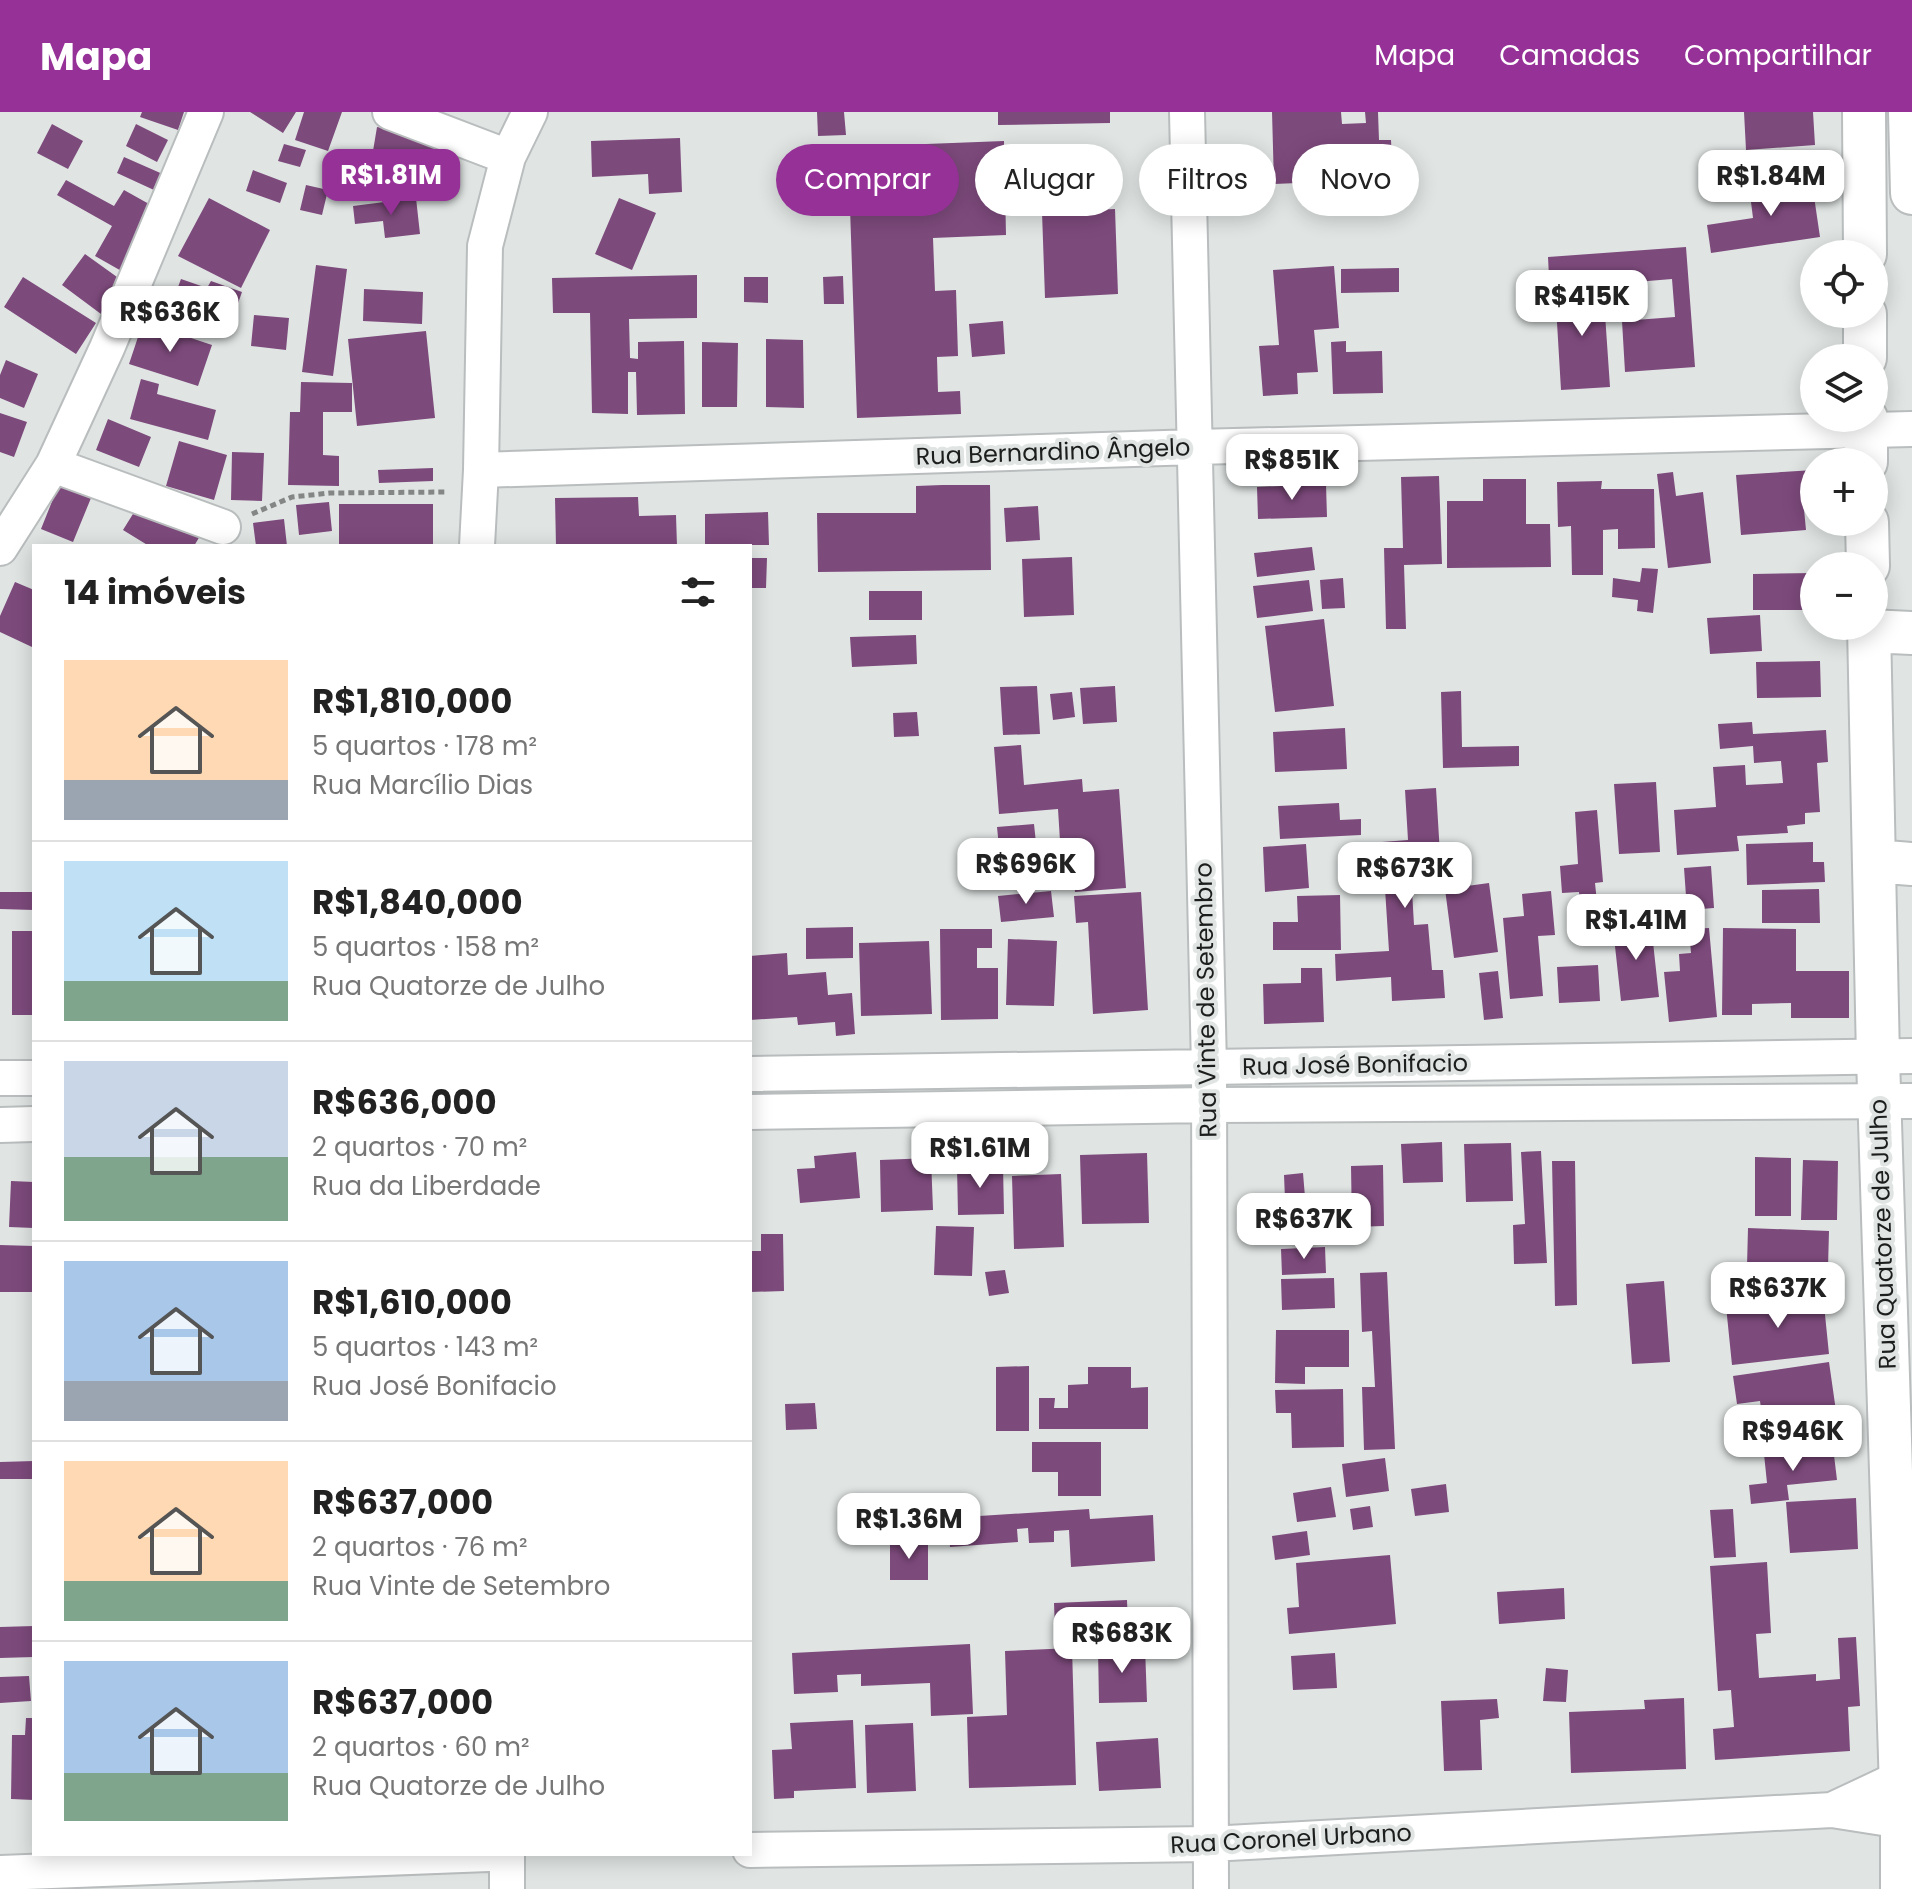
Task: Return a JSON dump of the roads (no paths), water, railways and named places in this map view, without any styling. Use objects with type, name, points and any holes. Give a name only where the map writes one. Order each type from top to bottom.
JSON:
[{"type":"street","points":[[0,548],[53,465],[107,348],[206,112]]},
{"type":"street","points":[[390,112],[508,157]]},
{"type":"street","points":[[477,544],[485,246],[508,157],[530,112]]},
{"type":"street","name":"Rua Vinte de Setembro","points":[[1187,112],[1209,1067],[1211,1889]]},
{"type":"street","points":[[1864,112],[1865,240]]},
{"type":"street","points":[[1910,112],[1912,193]]},
{"type":"street","points":[[1864,172],[1912,177]]},
{"type":"street","name":"Rua Bernardino Ângelo","points":[[480,479],[1196,447],[1866,436],[1912,429]]},
{"type":"street","points":[[53,465],[223,527]]},
{"type":"street","points":[[1888,631],[1912,633]]},
{"type":"street","name":"Rua Quatorze de Julho","points":[[1870,640],[1893,862],[1907,1821],[1902,1889]]},
{"type":"street","name":"Rua José Bonifacio","points":[[752,1074],[1895,1057]]},
{"type":"street","points":[[0,1078],[32,1078]]},
{"type":"street","name":"Rua José Bonifacio","points":[[752,1112],[1208,1105],[1896,1101]]},
{"type":"street","points":[[0,1125],[32,1124]]},
{"type":"street","name":"Rua Coronel Urbano","points":[[1832,1810],[1906,1778]]},
{"type":"street","name":"Rua Coronel Urbano","points":[[752,1850],[1210,1844],[1832,1810],[1907,1821]]},
{"type":"street","points":[[0,1873],[437,1856]]},
{"type":"street","points":[[507,1856],[507,1889]]}]
